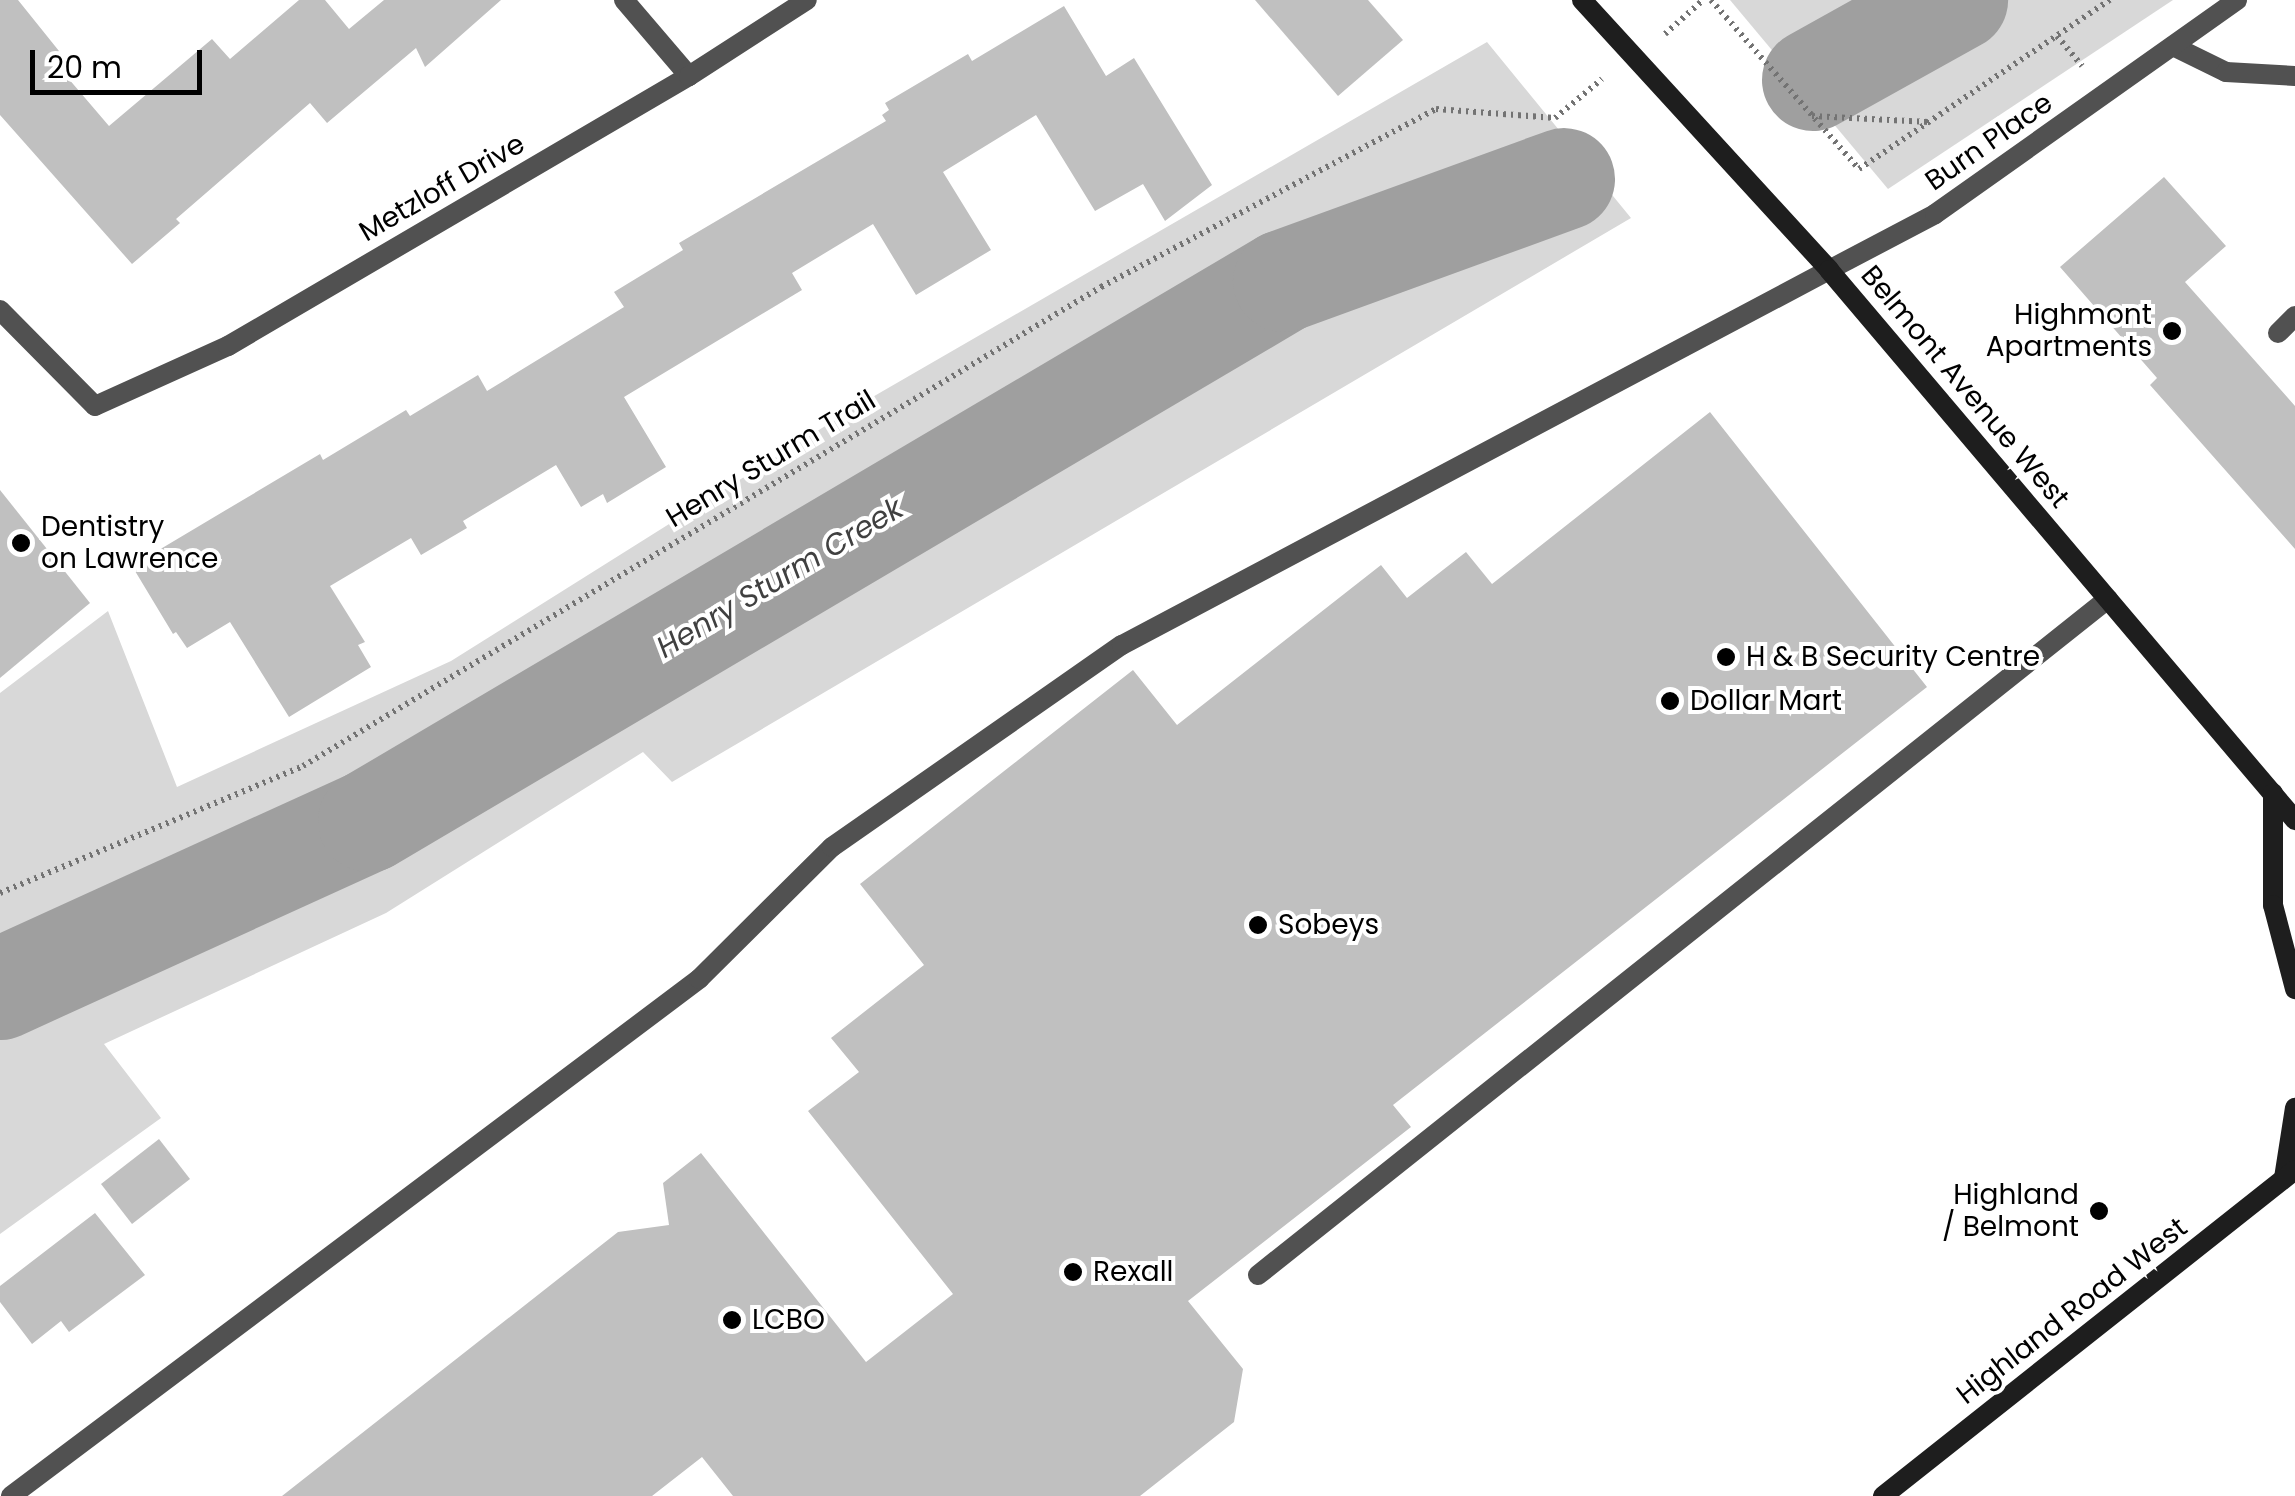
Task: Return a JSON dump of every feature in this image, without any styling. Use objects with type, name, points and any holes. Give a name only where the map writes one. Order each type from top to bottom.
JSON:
[{"type":"street","points":[[624,0],[689,76]]},
{"type":"street","name":"Metzloff Drive","points":[[0,310],[94,406],[228,346],[689,76],[807,0]]},
{"type":"street","name":"Belmont Avenue West","points":[[1582,0],[1830,270],[2295,820]]},
{"type":"street","name":"Burn Place","points":[[10,1496],[699,979],[832,846],[1122,646],[1935,214],[2237,0]]},
{"type":"street","points":[[2173,46],[2226,72],[2295,76]]},
{"type":"street","points":[[2278,333],[2295,316]]},
{"type":"street","points":[[1258,1275],[2108,600]]},
{"type":"street","points":[[2272,793],[2273,905],[2295,989]]},
{"type":"street","points":[[2290,1174],[2295,1108]]},
{"type":"street","name":"Highland Road West","points":[[1883,1496],[2290,1174]]},
{"type":"path","points":[[1688,14],[1702,0]]},
{"type":"path","points":[[1712,0],[1859,170],[2110,0]]},
{"type":"path","name":"Henry Sturm Trail","points":[[0,894],[303,766],[1101,287],[1436,109],[1555,118],[1605,77]]},
{"type":"path","points":[[1812,116],[1930,122]]},
{"type":"shaded area","points":[[1730,0],[2173,0],[1888,189]]},
{"type":"shaded area","points":[[1487,42],[1631,218],[672,782],[643,752],[386,913],[104,1044],[161,1118],[0,1234],[0,693],[108,611],[177,787],[451,661],[857,406]]},
{"type":"building","points":[[0,0],[18,0],[59,51],[50,57],[109,126],[212,39],[230,59],[299,0],[325,0],[349,29],[384,0],[501,0],[425,67],[416,48],[327,123],[310,103],[176,219],[180,223],[132,264],[0,115]]},
{"type":"building","points":[[1255,0],[1368,0],[1403,40],[1338,96]]},
{"type":"building","points":[[1064,6],[1106,76],[1134,58],[1212,185],[1165,221],[1143,184],[1095,211],[1036,115],[943,172],[991,250],[916,295],[873,224],[792,273],[802,290],[624,397],[666,467],[607,503],[603,494],[581,507],[556,465],[463,521],[467,528],[421,555],[411,538],[330,586],[365,642],[358,645],[371,667],[289,717],[230,622],[187,648],[176,632],[173,634],[132,566],[320,454],[323,460],[406,410],[410,416],[478,375],[487,391],[624,307],[614,292],[683,250],[679,243],[886,121],[882,115],[889,110],[885,103],[968,54],[972,61]]},
{"type":"building","name":"Highmont Apartments","points":[[2164,177],[2226,246],[2185,282],[2295,406],[2295,549],[2150,385],[2157,378],[2060,267]]},
{"type":"building","points":[[1710,412],[1927,687],[1393,1105],[1411,1127],[1188,1301],[1243,1369],[1234,1422],[1140,1496],[733,1496],[702,1457],[652,1496],[282,1496],[618,1232],[669,1225],[663,1183],[701,1153],[866,1362],[953,1294],[808,1111],[859,1072],[831,1038],[924,965],[860,884],[1133,670],[1177,725],[1381,565],[1407,598],[1466,552],[1492,584]]},
{"type":"building","name":"Dentistry on Lawrence","points":[[0,490],[90,603],[0,678]]},
{"type":"building","points":[[159,1139],[190,1179],[132,1224],[101,1184]]},
{"type":"building","points":[[95,1213],[145,1275],[69,1332],[61,1321],[32,1344],[0,1302],[0,1286]]},
{"type":"waterway","name":"Henry Sturm Creek","points":[[1813,80],[1957,0]]},
{"type":"waterway","name":"Henry Sturm Creek","points":[[0,989],[369,821],[1284,281],[1564,179]]},
{"type":"place","name":"Highmont Apartments","points":[[2172,331]]},
{"type":"place","name":"Dentistry on Lawrence","points":[[21,543]]},
{"type":"place","name":"H & B Security Centre","points":[[1726,657]]},
{"type":"place","name":"Dollar Mart","points":[[1670,701]]},
{"type":"place","name":"Sobeys","points":[[1258,925]]},
{"type":"place","name":"Highland / Belmont","points":[[2099,1211]]},
{"type":"place","name":"Rexall","points":[[1073,1272]]},
{"type":"place","name":"LCBO","points":[[732,1320]]}]
